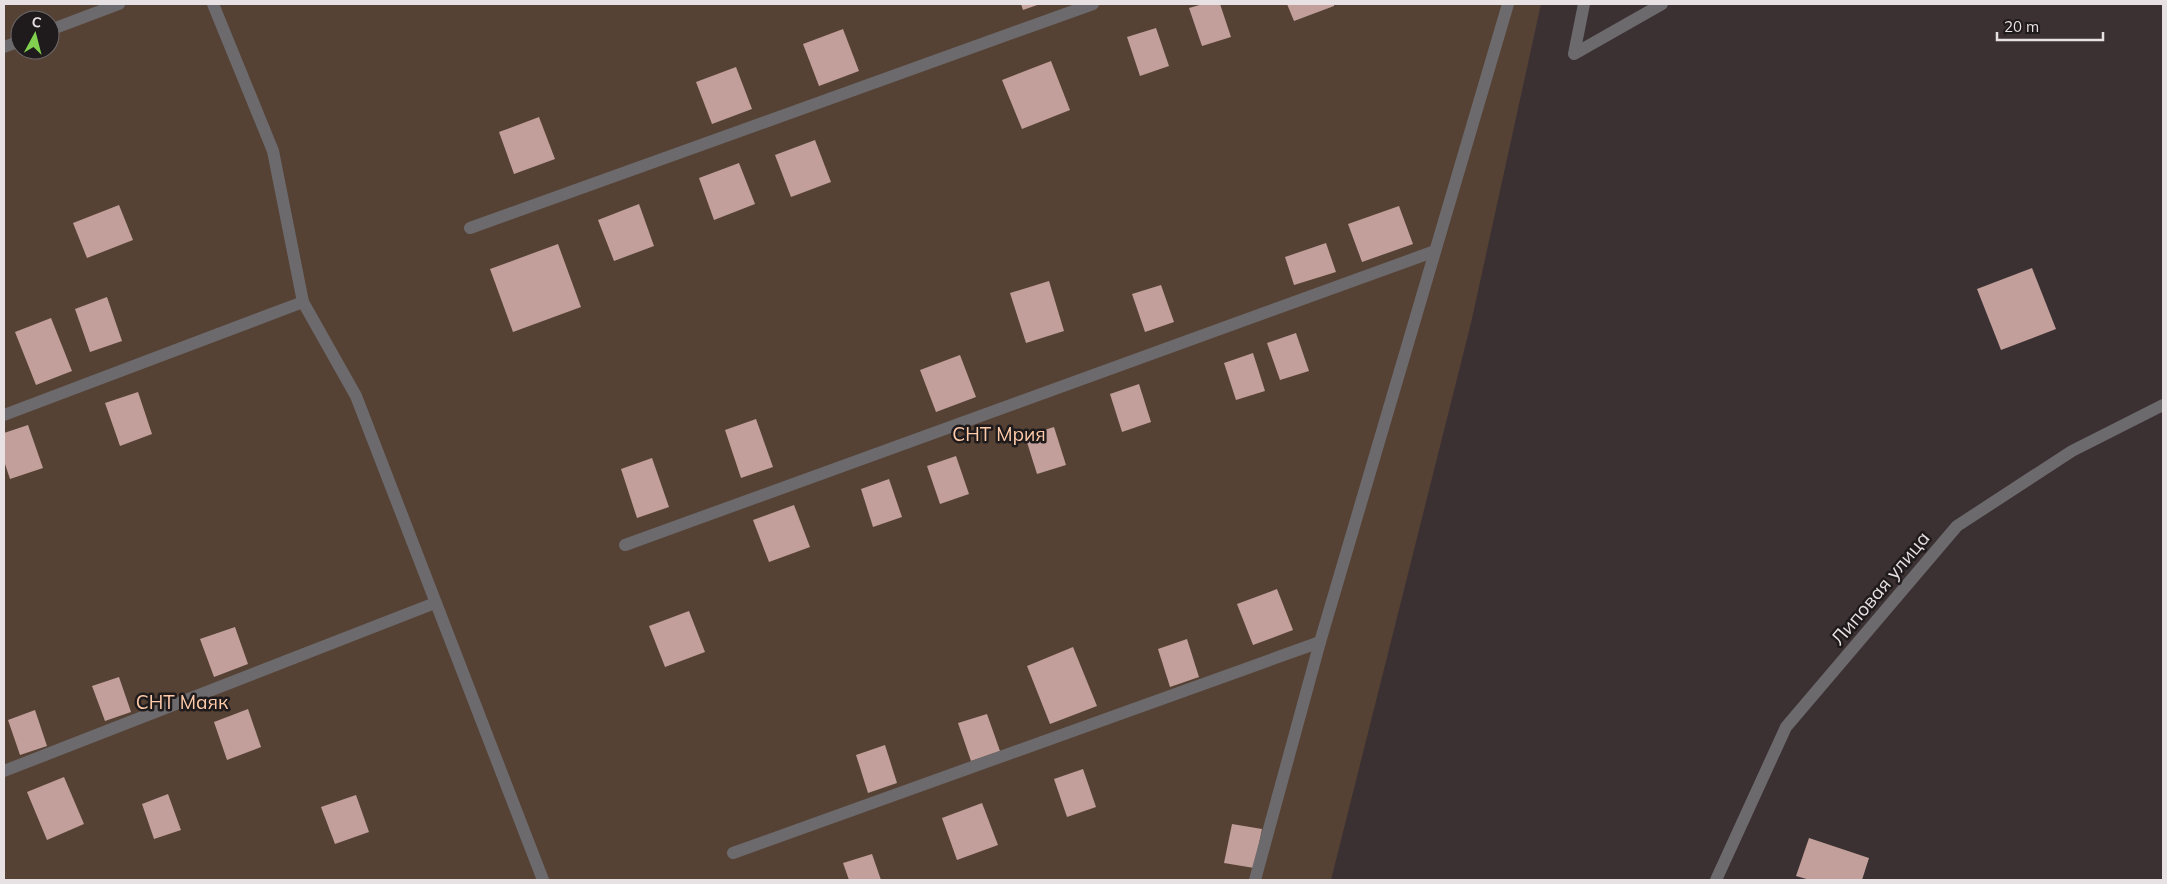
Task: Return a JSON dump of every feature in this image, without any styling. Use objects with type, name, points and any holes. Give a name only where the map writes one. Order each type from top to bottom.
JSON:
[{"type":"street","points":[[60,26],[119,4]]},
{"type":"street","points":[[213,4],[273,151],[303,302],[356,396],[543,880]]},
{"type":"street","points":[[470,228],[1094,4]]},
{"type":"street","points":[[1255,880],[1320,642],[1508,4]]},
{"type":"street","points":[[1584,4],[1574,54],[1662,4]]},
{"type":"street","points":[[625,545],[1435,251]]},
{"type":"street","points":[[4,415],[303,302]]},
{"type":"street","name":"Липовая улица","points":[[1716,880],[1786,728],[1957,526],[2072,452],[2163,405]]},
{"type":"street","points":[[4,771],[435,603]]},
{"type":"street","points":[[733,853],[1320,642]]},
{"type":"green space","name":"СНТ Мрия","points":[[4,4],[1541,4],[1471,323],[1331,880],[4,880]]},
{"type":"building","points":[[1021,4],[1040,4],[1023,10]]},
{"type":"building","points":[[1203,4],[1220,4],[1231,37],[1202,46],[1189,8]]},
{"type":"building","points":[[1287,4],[1334,4],[1334,6],[1294,21]]},
{"type":"building","points":[[1156,28],[1169,66],[1140,76],[1127,37]]},
{"type":"building","points":[[843,29],[859,71],[819,86],[803,44]]},
{"type":"building","points":[[1051,61],[1070,110],[1022,129],[1002,80]]},
{"type":"building","points":[[736,67],[752,109],[712,124],[696,82]]},
{"type":"building","points":[[539,117],[555,159],[514,174],[499,132]]},
{"type":"building","points":[[815,140],[831,182],[791,197],[775,155]]},
{"type":"building","points":[[739,163],[755,204],[714,220],[699,178]]},
{"type":"building","points":[[639,204],[654,246],[614,261],[598,220]]},
{"type":"building","points":[[119,205],[133,240],[87,258],[73,223]]},
{"type":"building","points":[[1399,206],[1413,244],[1362,262],[1348,224]]},
{"type":"building","points":[[1326,243],[1336,272],[1294,285],[1285,257]]},
{"type":"building","points":[[558,244],[581,307],[513,332],[490,269]]},
{"type":"building","points":[[2032,268],[2056,329],[2001,350],[1977,289]]},
{"type":"building","points":[[1049,281],[1064,331],[1026,343],[1010,293]]},
{"type":"building","points":[[1161,285],[1174,322],[1145,332],[1132,294]]},
{"type":"building","points":[[107,297],[122,341],[90,352],[75,309]]},
{"type":"building","points":[[51,318],[72,371],[36,385],[15,332]]},
{"type":"building","points":[[1296,333],[1309,371],[1280,380],[1267,343]]},
{"type":"building","points":[[1253,353],[1265,391],[1236,400],[1224,363]]},
{"type":"building","points":[[960,355],[976,397],[936,412],[920,370]]},
{"type":"building","points":[[1139,384],[1151,422],[1122,432],[1110,394]]},
{"type":"building","points":[[138,392],[152,434],[120,446],[105,403]]},
{"type":"building","points":[[756,419],[773,467],[741,478],[725,430]]},
{"type":"building","points":[[28,425],[43,468],[10,479],[4,461],[4,433]]},
{"type":"building","points":[[1054,427],[1066,465],[1037,474],[1025,436]]},
{"type":"building","points":[[956,456],[969,494],[940,504],[927,466]]},
{"type":"building","points":[[652,458],[669,507],[637,518],[621,469]]},
{"type":"building","points":[[889,479],[902,517],[873,527],[861,489]]},
{"type":"building","points":[[794,505],[810,547],[769,562],[753,520]]},
{"type":"building","points":[[1277,589],[1293,630],[1253,645],[1237,604]]},
{"type":"building","points":[[689,611],[705,652],[665,667],[649,626]]},
{"type":"building","points":[[235,627],[248,664],[214,677],[200,639]]},
{"type":"building","points":[[1187,639],[1199,677],[1170,687],[1158,649]]},
{"type":"building","points":[[1073,647],[1097,706],[1050,724],[1027,666]]},
{"type":"building","points":[[119,677],[131,712],[105,721],[92,686]]},
{"type":"building","points":[[248,709],[261,747],[227,760],[214,722]]},
{"type":"building","points":[[35,710],[47,746],[20,755],[8,720]]},
{"type":"building","points":[[987,714],[1000,751],[971,761],[958,723]]},
{"type":"building","points":[[885,745],[897,783],[868,793],[856,755]]},
{"type":"building","points":[[1083,769],[1096,807],[1067,817],[1054,779]]},
{"type":"building","points":[[64,777],[84,824],[47,840],[27,792]]},
{"type":"building","points":[[168,794],[181,830],[154,839],[142,804]]},
{"type":"building","points":[[356,795],[369,832],[335,844],[321,807]]},
{"type":"building","points":[[982,803],[998,845],[957,860],[942,818]]},
{"type":"building","points":[[1232,824],[1262,829],[1254,868],[1224,863]]},
{"type":"building","points":[[1809,838],[1869,858],[1862,880],[1810,880],[1796,876]]},
{"type":"building","points":[[872,854],[881,880],[849,880],[843,863]]},
{"type":"park label","name":"СНТ Маяк","points":[[182,702]]}]
